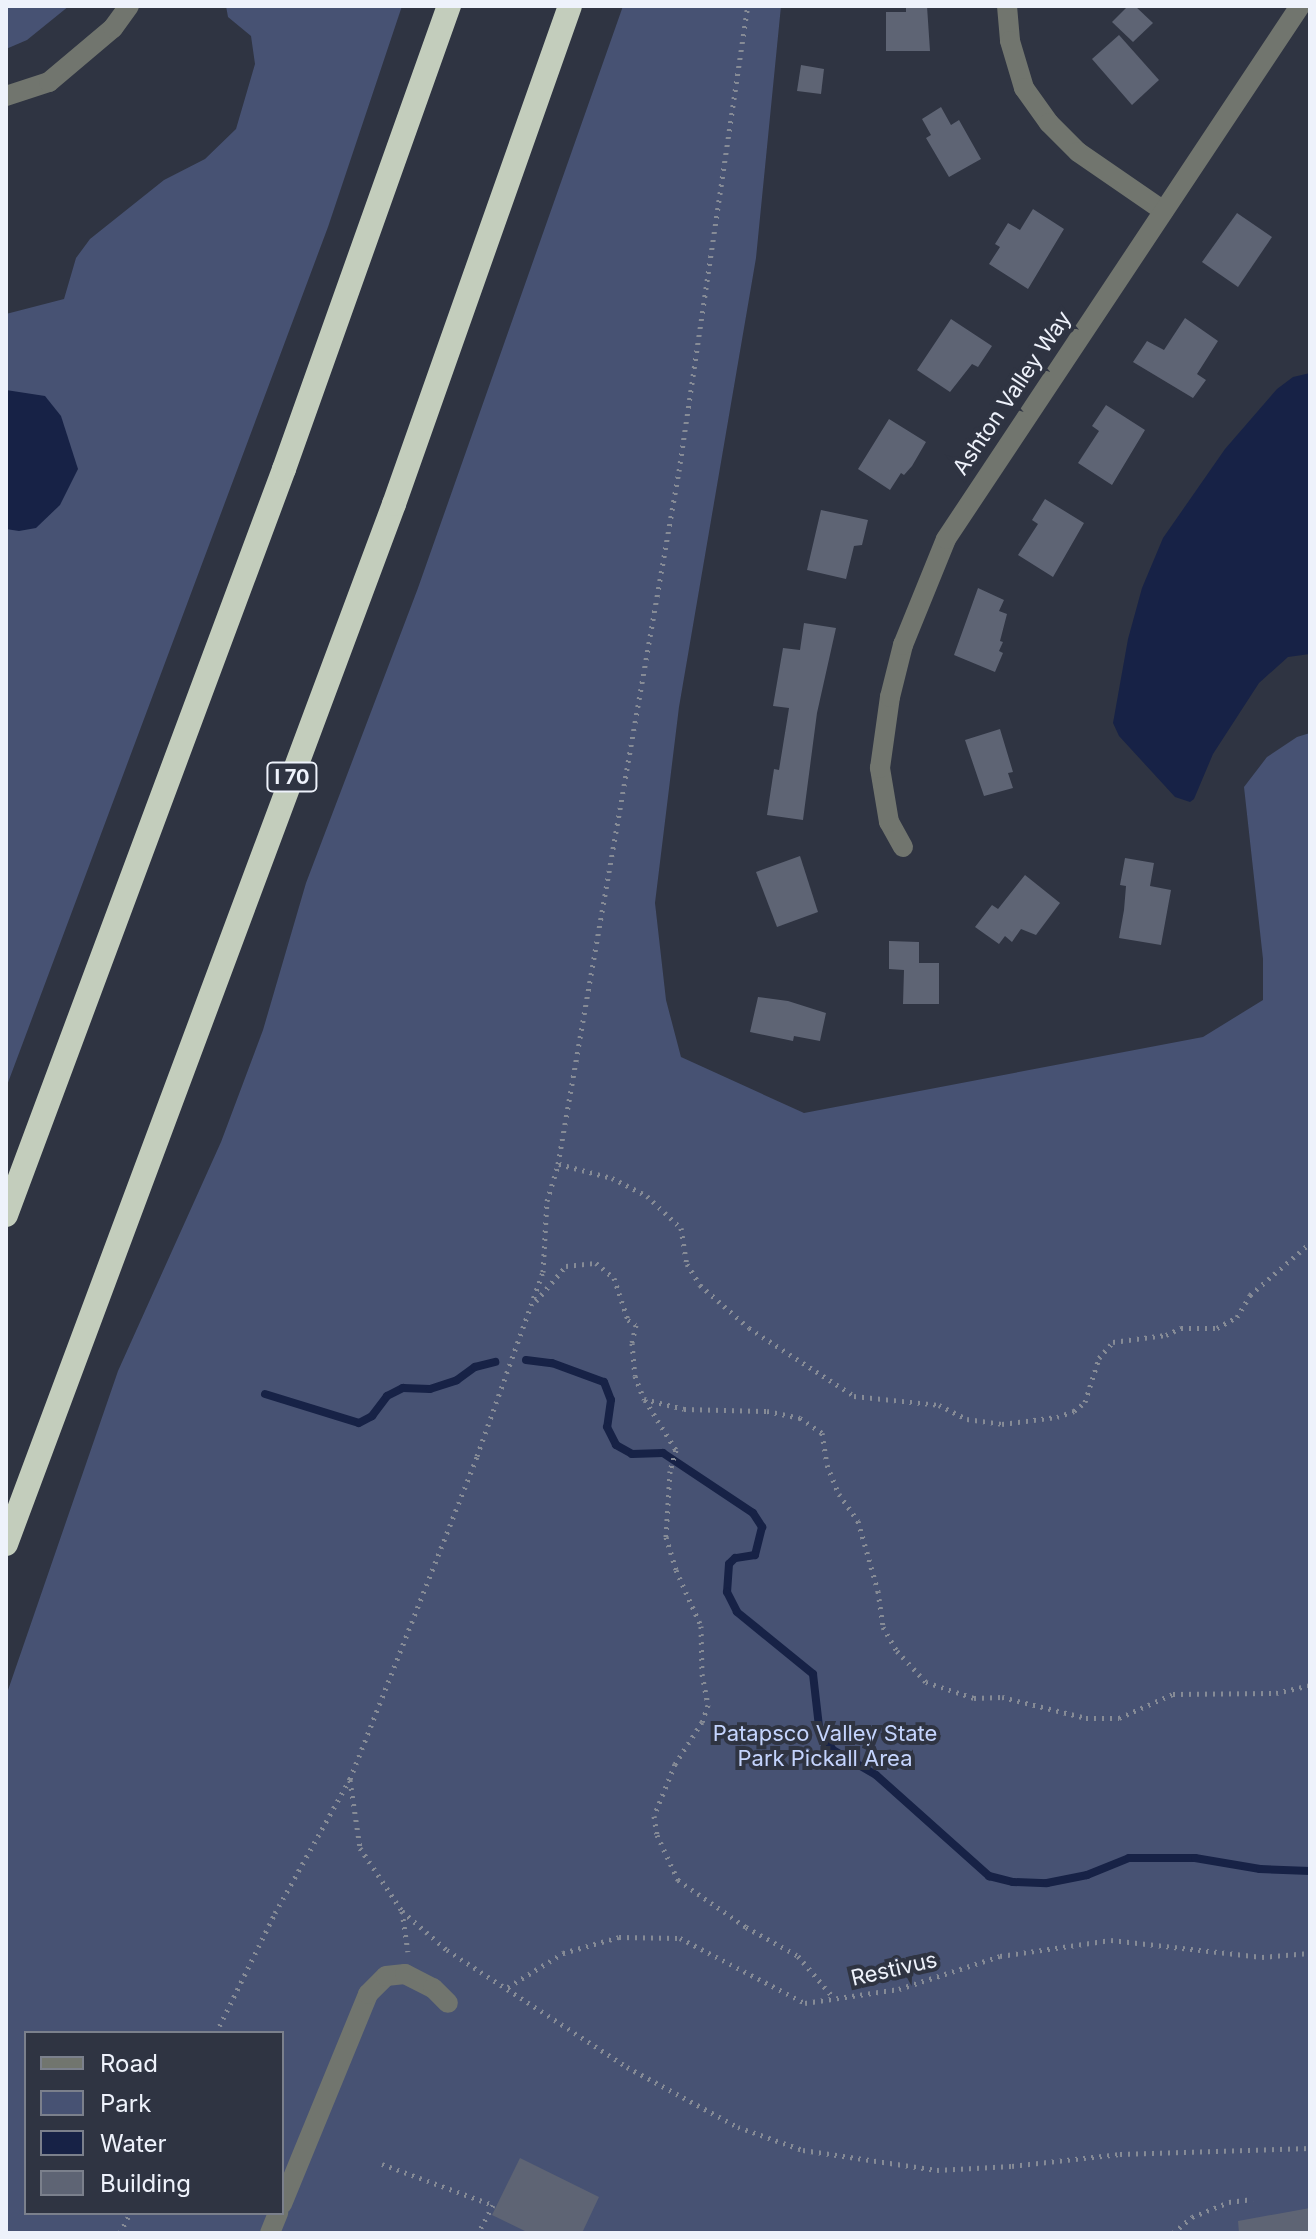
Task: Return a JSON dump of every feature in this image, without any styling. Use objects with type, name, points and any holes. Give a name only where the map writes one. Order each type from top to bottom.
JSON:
[{"type":"highway","points":[[6,1215],[290,454],[449,6]]},
{"type":"highway","name":"I 70","points":[[6,1544],[409,462],[570,6]]},
{"type":"street","points":[[6,96],[49,82],[60,74],[113,28],[129,6]]},
{"type":"street","points":[[1007,6],[1010,41],[1024,88],[1049,123],[1078,152],[1164,211]]},
{"type":"street","name":"Ashton Valley Way","points":[[903,847],[889,822],[880,768],[890,697],[916,605],[946,539],[983,478],[1300,6]]},
{"type":"street","points":[[284,2199],[368,1994],[386,1976],[396,1973],[411,1976],[433,1988],[448,2003]]},
{"type":"path","points":[[217,2031],[275,1913],[350,1779],[543,1272],[547,1201],[558,1164],[679,471],[748,6]]},
{"type":"path","points":[[558,1164],[612,1178],[647,1196],[681,1228],[687,1264],[700,1285],[749,1328],[854,1396],[939,1405],[967,1419],[1002,1424],[1057,1417],[1074,1411],[1085,1402],[1099,1358],[1113,1342],[1166,1335],[1181,1328],[1217,1328],[1237,1317],[1250,1295],[1310,1243]]},
{"type":"path","points":[[533,1305],[566,1266],[596,1263],[614,1278],[628,1320],[636,1325],[632,1343],[635,1376],[649,1412],[676,1450],[670,1471],[666,1537],[676,1570],[701,1626],[702,1674],[708,1705],[702,1722],[675,1764],[658,1805],[654,1816],[657,1835],[678,1880],[746,1927],[798,1956],[834,1998]]},
{"type":"path","points":[[644,1399],[684,1409],[767,1411],[800,1418],[822,1433],[827,1465],[839,1494],[862,1532],[883,1627],[897,1651],[926,1682],[974,1698],[1002,1697],[1086,1718],[1119,1718],[1173,1694],[1276,1693],[1310,1685]]},
{"type":"path","points":[[350,1779],[360,1848],[402,1911],[447,1950],[627,2067],[738,2127],[803,2150],[937,2170],[1134,2154],[1310,2148]]},
{"type":"path","points":[[402,1911],[411,1976]]},
{"type":"path","name":"Restivus","points":[[508,1987],[563,1953],[619,1937],[680,1938],[805,2003],[899,1989],[1000,1956],[1111,1940],[1262,1957],[1310,1953]]},
{"type":"path","points":[[382,2164],[493,2205],[478,2233]]},
{"type":"path","points":[[1173,2233],[1192,2217],[1229,2202],[1253,2199]]},
{"type":"path","points":[[120,2233],[129,2215]]},
{"type":"green space","points":[[6,6],[69,6],[27,40],[6,49]]},
{"type":"green space","points":[[226,6],[402,6],[328,227],[6,1088],[6,314],[64,299],[76,258],[90,239],[164,180],[205,159],[236,129],[255,64],[251,36],[228,17]]},
{"type":"green space","name":"Patapsco Valley State Park Pickall Area","points":[[623,6],[781,6],[756,258],[679,707],[655,903],[666,1000],[681,1057],[804,1113],[1203,1037],[1263,1000],[1263,959],[1244,787],[1267,757],[1297,737],[1310,733],[1310,2233],[6,2233],[6,1696],[118,1371],[221,1142],[263,1030],[306,883],[418,588]]},
{"type":"water","points":[[1310,373],[1310,654],[1288,657],[1259,683],[1213,754],[1190,802],[1175,797],[1119,736],[1113,723],[1128,639],[1142,588],[1163,538],[1225,449],[1277,389],[1293,377]]},
{"type":"water","points":[[6,390],[45,396],[61,416],[78,469],[60,505],[36,528],[19,531],[6,529]]},
{"type":"building","points":[[906,6],[927,6],[930,51],[886,51],[886,12],[906,12]]},
{"type":"building","points":[[1128,6],[1135,6],[1153,23],[1133,42],[1112,22]]},
{"type":"building","points":[[1119,35],[1159,80],[1132,105],[1092,59]]},
{"type":"building","points":[[801,65],[824,69],[821,94],[797,91]]},
{"type":"building","points":[[941,107],[951,125],[959,120],[981,159],[949,177],[926,138],[931,135],[922,119]]},
{"type":"building","points":[[1033,209],[1064,229],[1028,289],[989,264],[1000,247],[995,244],[1008,223],[1020,230]]},
{"type":"building","points":[[1237,213],[1272,237],[1238,287],[1202,262]]},
{"type":"building","points":[[1185,318],[1218,341],[1197,374],[1206,380],[1193,398],[1133,362],[1147,341],[1164,350]]},
{"type":"building","points":[[951,319],[992,346],[978,367],[972,364],[950,392],[917,370]]},
{"type":"building","points":[[1106,405],[1145,430],[1112,485],[1078,463],[1099,431],[1092,426]]},
{"type":"building","points":[[889,419],[926,442],[912,466],[904,475],[901,473],[890,490],[858,469]]},
{"type":"building","points":[[1045,499],[1084,523],[1053,577],[1018,555],[1038,524],[1032,520]]},
{"type":"building","points":[[821,510],[868,520],[862,545],[854,546],[846,579],[807,570]]},
{"type":"building","points":[[978,588],[1004,600],[999,611],[1007,614],[1000,641],[1003,642],[999,651],[1003,653],[995,672],[954,655]]},
{"type":"building","points":[[804,623],[836,628],[817,713],[803,820],[767,815],[774,769],[779,770],[789,708],[773,706],[783,648],[800,650]]},
{"type":"building","points":[[1000,729],[1013,772],[1008,773],[1013,788],[984,796],[965,740]]},
{"type":"building","points":[[800,856],[818,912],[777,927],[756,872]]},
{"type":"building","points":[[1125,858],[1154,863],[1150,886],[1171,890],[1161,945],[1119,938],[1126,886],[1120,885]]},
{"type":"building","points":[[1025,875],[1060,903],[1036,935],[1021,929],[1012,942],[1005,936],[999,944],[975,927],[992,905],[998,909]]},
{"type":"building","points":[[889,941],[919,942],[919,963],[939,963],[939,1004],[903,1004],[904,970],[889,969]]},
{"type":"building","points":[[758,997],[788,1001],[826,1013],[820,1041],[794,1036],[793,1041],[750,1032]]},
{"type":"building","points":[[520,2158],[599,2197],[582,2233],[529,2233],[492,2215]]},
{"type":"building","points":[[1310,2208],[1310,2233],[1239,2233],[1238,2221]]},
{"type":"waterway","points":[[526,1360],[552,1363],[604,1382],[611,1400],[607,1427],[616,1445],[632,1454],[663,1453],[753,1513],[762,1527],[755,1555],[735,1558],[729,1564],[727,1592],[737,1612],[813,1674],[819,1727],[833,1750],[876,1775],[989,1876],[1013,1882],[1047,1883],[1087,1875],[1129,1858],[1195,1858],[1260,1869],[1310,1871]]},
{"type":"waterway","points":[[265,1394],[359,1423],[372,1416],[387,1396],[403,1388],[430,1389],[457,1380],[475,1367],[495,1362]]}]
